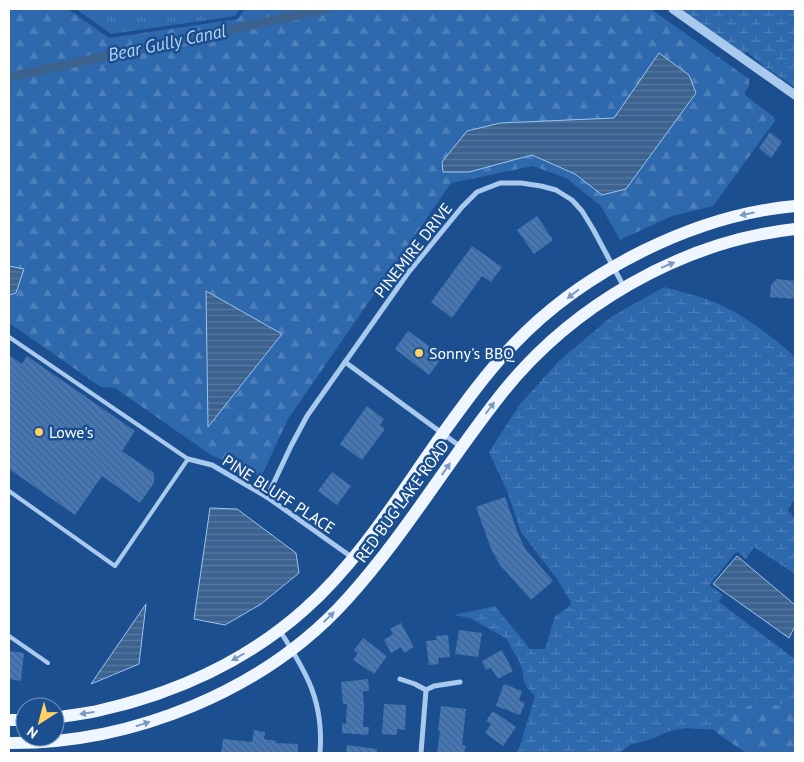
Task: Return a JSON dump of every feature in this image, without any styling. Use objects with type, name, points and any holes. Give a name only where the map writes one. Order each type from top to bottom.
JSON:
[{"type":"main road","name":"RED BUG LAKE ROAD","points":[[65,716],[99,711],[135,702],[176,688],[219,668],[279,630],[330,584],[353,558],[485,376],[514,343],[543,317],[578,290],[614,267],[695,228],[739,216],[795,206]]},
{"type":"main road","name":"RED BUG LAKE ROAD","points":[[9,743],[58,741],[99,735],[137,726],[176,713],[253,676],[291,649],[341,606],[371,572],[397,538],[499,396],[545,346],[587,311],[624,287],[658,269],[703,251],[744,239],[795,229]]},
{"type":"street","points":[[672,9],[795,95]]},
{"type":"street","name":"PINEMIRE DRIVE","points":[[267,497],[307,416],[410,270],[462,206],[477,192],[500,183],[521,183],[556,190],[572,200],[582,211],[624,287]]},
{"type":"street","points":[[345,362],[461,448]]},
{"type":"street","name":"PINE BLUFF PLACE","points":[[188,459],[212,465],[267,497],[353,558]]},
{"type":"street","points":[[279,630],[314,690],[322,735],[320,753]]},
{"type":"street","points":[[400,679],[426,690]]},
{"type":"street","points":[[426,690],[434,686],[460,682]]},
{"type":"street","points":[[421,753],[426,690]]},
{"type":"lane","points":[[9,337],[188,459],[115,566],[9,491]]},
{"type":"lane","points":[[9,636],[48,664]]},
{"type":"green space","points":[[9,9],[68,9],[109,38],[238,19],[245,9],[651,9],[749,79],[749,86],[745,92],[746,96],[774,117],[775,121],[713,206],[672,216],[620,240],[601,206],[566,178],[533,166],[451,183],[288,419],[261,477],[211,455],[115,388],[101,387],[9,323]]},
{"type":"green space","points":[[76,9],[240,9],[235,16],[111,34]]},
{"type":"green space","points":[[680,9],[795,9],[795,87],[766,68],[747,52],[744,54]]},
{"type":"green space","points":[[664,287],[709,300],[732,311],[766,333],[795,357],[795,498],[788,510],[795,519],[795,574],[754,547],[746,559],[738,552],[735,553],[710,586],[723,595],[719,602],[795,659],[795,704],[774,705],[757,702],[738,710],[716,730],[686,728],[666,732],[652,739],[630,745],[619,753],[515,753],[519,749],[535,696],[526,686],[519,661],[507,639],[470,618],[454,615],[495,606],[530,649],[545,649],[555,616],[570,606],[571,602],[557,579],[521,532],[507,491],[489,452],[520,404],[559,361],[611,317]]},
{"type":"green space","points":[[757,702],[774,705],[795,704],[795,753],[746,753],[714,731],[738,710]]},
{"type":"shaded area","points":[[659,53],[689,75],[696,93],[626,189],[602,195],[575,174],[532,155],[469,172],[443,172],[442,162],[467,131],[500,123],[614,118]]},
{"type":"shaded area","points":[[9,266],[24,269],[16,293],[9,295]]},
{"type":"shaded area","points":[[206,291],[282,334],[208,427]]},
{"type":"shaded area","points":[[210,508],[237,509],[296,553],[299,573],[261,604],[225,625],[194,619]]},
{"type":"shaded area","points":[[737,556],[795,605],[795,626],[789,638],[713,584]]},
{"type":"shaded area","points":[[146,604],[139,664],[91,684]]},
{"type":"building","points":[[770,132],[782,142],[771,158],[759,148]]},
{"type":"building","points":[[537,216],[553,240],[534,254],[517,230]]},
{"type":"building","points":[[472,246],[502,267],[491,282],[482,276],[452,318],[431,302]]},
{"type":"building","points":[[777,279],[795,281],[795,299],[770,297],[771,285]]},
{"type":"building","name":"Sonny's BBQ","points":[[408,331],[443,356],[429,375],[395,349]]},
{"type":"building","points":[[9,355],[22,364],[27,356],[135,431],[122,451],[154,473],[154,483],[140,503],[102,476],[75,515],[9,469]]},
{"type":"building","points":[[367,406],[384,419],[380,425],[385,429],[362,460],[340,444]]},
{"type":"building","points":[[332,472],[351,486],[337,505],[318,491]]},
{"type":"building","points":[[505,497],[526,550],[553,581],[531,600],[500,565],[492,551],[476,507]]},
{"type":"building","points":[[401,623],[414,647],[404,653],[401,647],[391,653],[384,640],[393,634],[390,629]]},
{"type":"building","points":[[459,630],[482,633],[478,657],[455,654]]},
{"type":"building","points":[[448,635],[450,657],[438,658],[439,664],[429,665],[426,641],[437,640],[436,636]]},
{"type":"building","points":[[363,638],[387,656],[374,674],[353,660],[358,653],[354,650]]},
{"type":"building","points":[[502,650],[513,671],[498,679],[491,668],[486,670],[482,661]]},
{"type":"building","points":[[9,651],[24,653],[21,681],[9,679]]},
{"type":"building","points":[[368,679],[369,691],[363,691],[363,727],[369,727],[368,735],[342,733],[342,723],[346,724],[347,704],[343,704],[341,682]]},
{"type":"building","points":[[504,684],[522,691],[519,700],[525,703],[520,715],[496,706]]},
{"type":"building","points":[[384,704],[406,705],[405,730],[397,729],[397,735],[382,734]]},
{"type":"building","points":[[441,706],[466,709],[462,745],[466,746],[464,753],[437,753]]},
{"type":"building","points":[[493,711],[516,727],[503,746],[485,733],[491,724],[486,721]]},
{"type":"building","points":[[254,730],[265,732],[264,739],[276,741],[275,743],[298,744],[298,753],[221,753],[223,739],[252,742]]},
{"type":"building","points":[[347,745],[377,749],[377,753],[346,753]]},
{"type":"waterway","name":"Bear Gully Canal","points":[[9,77],[326,9]]},
{"type":"place","name":"Sonny's BBQ","points":[[419,353]]},
{"type":"place","name":"Lowe's","points":[[39,432]]}]
